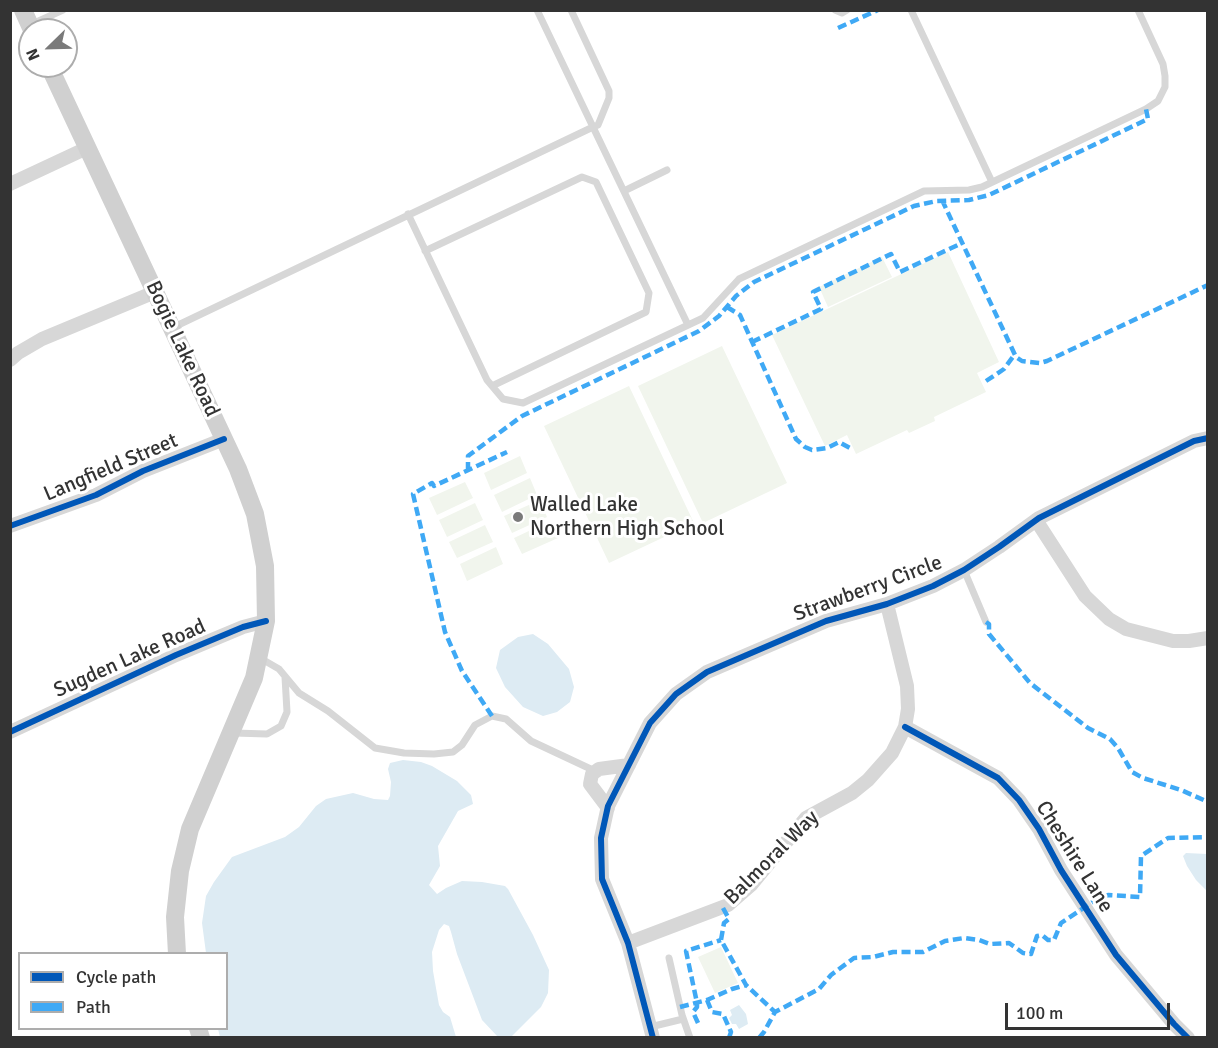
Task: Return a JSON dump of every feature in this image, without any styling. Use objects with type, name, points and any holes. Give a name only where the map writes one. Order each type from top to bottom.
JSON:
[{"type":"main road","name":"Bogie Lake Road","points":[[55,78],[238,469],[255,514],[265,566],[266,621],[260,658],[254,678],[190,829],[180,871],[175,916],[177,952]]},
{"type":"street","points":[[10,184],[87,148]]},
{"type":"street","points":[[10,360],[42,339],[155,292]]},
{"type":"street","name":"Strawberry Circle","points":[[652,1032],[628,943],[602,879],[601,838],[608,808],[629,765],[651,723],[676,694],[707,672],[826,621],[887,604],[933,586],[964,570],[1036,520],[1194,441],[1208,438]]},
{"type":"street","name":"Langfield Street","points":[[10,526],[96,495],[143,471],[224,439]]},
{"type":"street","points":[[1036,520],[1085,596],[1108,619],[1126,629],[1173,641],[1208,638]]},
{"type":"street","name":"Balmoral Way","points":[[628,943],[728,905],[751,885],[806,818],[852,793],[868,780],[892,753],[905,727],[908,709],[907,686],[887,604]]},
{"type":"street","name":"Sugden Lake Road","points":[[10,732],[176,654],[243,627],[266,621]]},
{"type":"street","name":"Cheshire Lane","points":[[905,727],[998,778],[1019,800],[1116,955],[1188,1038]]},
{"type":"street","points":[[608,808],[590,783],[590,779],[595,771],[629,765]]},
{"type":"lane","points":[[40,18],[63,10]]},
{"type":"lane","points":[[537,10],[688,325]]},
{"type":"lane","points":[[171,328],[598,124],[609,98],[609,91],[571,10]]},
{"type":"lane","points":[[834,10],[842,13],[847,10]]},
{"type":"lane","points":[[911,10],[992,182]]},
{"type":"lane","points":[[408,214],[487,380],[503,399],[522,403],[703,318],[740,279],[924,191],[969,190],[992,182],[1146,109],[1158,101],[1165,87],[1165,76],[1138,10]]},
{"type":"lane","points":[[624,191],[667,170]]},
{"type":"lane","points":[[425,251],[582,177],[596,182],[649,293],[646,312],[492,386]]},
{"type":"lane","points":[[964,570],[986,622]]},
{"type":"lane","points":[[260,658],[279,669],[299,693],[328,711],[375,748],[404,753],[453,752],[462,745],[475,725],[492,716],[506,719],[531,741],[595,771]]},
{"type":"lane","points":[[231,733],[267,734],[281,726],[286,712],[285,676]]},
{"type":"lane","points":[[669,958],[683,1019],[690,1038]]},
{"type":"lane","points":[[652,1032],[683,1019]]},
{"type":"shaded area","points":[[948,252],[999,362],[977,373],[986,392],[934,417],[935,421],[909,433],[907,430],[856,454],[847,435],[825,446],[772,335]]},
{"type":"shaded area","points":[[882,257],[892,277],[828,307],[819,287]]},
{"type":"shaded area","points":[[722,346],[787,483],[703,523],[638,386]]},
{"type":"shaded area","points":[[629,386],[694,523],[609,563],[544,426]]},
{"type":"shaded area","points":[[520,456],[527,473],[491,490],[484,473]]},
{"type":"shaded area","points":[[530,478],[537,495],[502,512],[494,495]]},
{"type":"shaded area","points":[[465,482],[473,498],[437,515],[429,498]]},
{"type":"shaded area","points":[[540,500],[547,517],[512,533],[504,516]]},
{"type":"shaded area","points":[[475,503],[483,520],[447,537],[439,520]]},
{"type":"shaded area","points":[[550,521],[558,538],[522,554],[514,538]]},
{"type":"shaded area","points":[[485,525],[493,542],[457,558],[449,542]]},
{"type":"shaded area","points":[[496,547],[503,564],[467,581],[460,564]]},
{"type":"shaded area","points":[[533,634],[548,644],[569,669],[574,687],[570,702],[557,712],[543,716],[523,707],[505,687],[496,668],[500,650],[518,637]]},
{"type":"shaded area","points":[[403,760],[432,766],[457,781],[471,795],[473,804],[458,811],[438,846],[440,866],[429,885],[437,894],[462,881],[505,886],[508,889],[549,970],[548,993],[541,1007],[511,1037],[498,1037],[482,1020],[449,926],[444,924],[439,930],[432,952],[433,971],[439,1005],[450,1017],[456,1037],[220,1037],[218,1030],[228,1030],[228,952],[206,952],[202,923],[206,896],[214,882],[232,857],[285,837],[299,827],[316,806],[326,799],[353,793],[388,800],[391,782],[388,769],[390,763]]},
{"type":"shaded area","points":[[1186,853],[1207,854],[1207,891],[1187,866],[1183,856]]},
{"type":"shaded area","points":[[721,947],[738,983],[715,993],[698,957]]},
{"type":"shaded area","points":[[739,1005],[746,1014],[748,1024],[739,1029],[736,1024],[732,1024],[729,1018],[732,1015],[730,1010]]},
{"type":"marked path","points":[[838,28],[878,10]]},
{"type":"marked path","points":[[468,471],[468,456],[522,416],[699,331],[719,316],[736,296],[754,282],[914,206],[937,201],[969,200],[989,195],[1148,119],[1146,109]]},
{"type":"marked path","points":[[942,200],[1016,357],[1022,361],[1040,363],[1047,361],[1208,285]]},
{"type":"marked path","points":[[752,342],[821,309],[813,292],[891,254],[900,272],[962,243]]},
{"type":"marked path","points":[[727,307],[740,315],[796,439],[812,450],[827,448],[839,442],[850,448]]},
{"type":"marked path","points":[[986,381],[1004,369],[1015,354]]},
{"type":"marked path","points":[[492,716],[462,671],[445,632],[413,494],[432,483],[434,486],[507,452]]},
{"type":"marked path","points":[[986,622],[989,624],[989,634],[1030,683],[1088,728],[1110,739],[1132,772],[1208,802]]},
{"type":"marked path","points":[[759,1038],[775,1012],[819,989],[831,975],[854,958],[873,957],[893,952],[923,952],[945,941],[964,938],[990,944],[1009,943],[1023,953],[1031,954],[1037,936],[1042,935],[1048,940],[1054,940],[1061,923],[1094,901],[1108,895],[1140,897],[1141,856],[1168,838],[1208,837]]},
{"type":"marked path","points":[[723,908],[729,919],[724,923],[721,940],[746,985],[775,1012]]},
{"type":"marked path","points":[[698,1023],[693,1012],[697,1003],[686,951],[721,940]]},
{"type":"marked path","points":[[680,1007],[707,1000],[746,985]]},
{"type":"marked path","points":[[707,1000],[712,1012],[723,1014],[731,1032],[729,1038]]},
{"type":"cycle path","points":[[653,1038],[628,943],[602,879],[601,838],[608,806],[650,723],[676,694],[707,672],[826,621],[887,604],[933,586],[964,570],[1039,518],[1194,441],[1208,438]]},
{"type":"cycle path","points":[[10,526],[96,495],[143,471],[224,439]]},
{"type":"cycle path","points":[[10,732],[176,655],[243,627],[266,621]]},
{"type":"cycle path","points":[[905,727],[998,778],[1019,800],[1116,955],[1188,1038]]},
{"type":"place","name":"Walled Lake Northern High School","points":[[518,517]]}]
